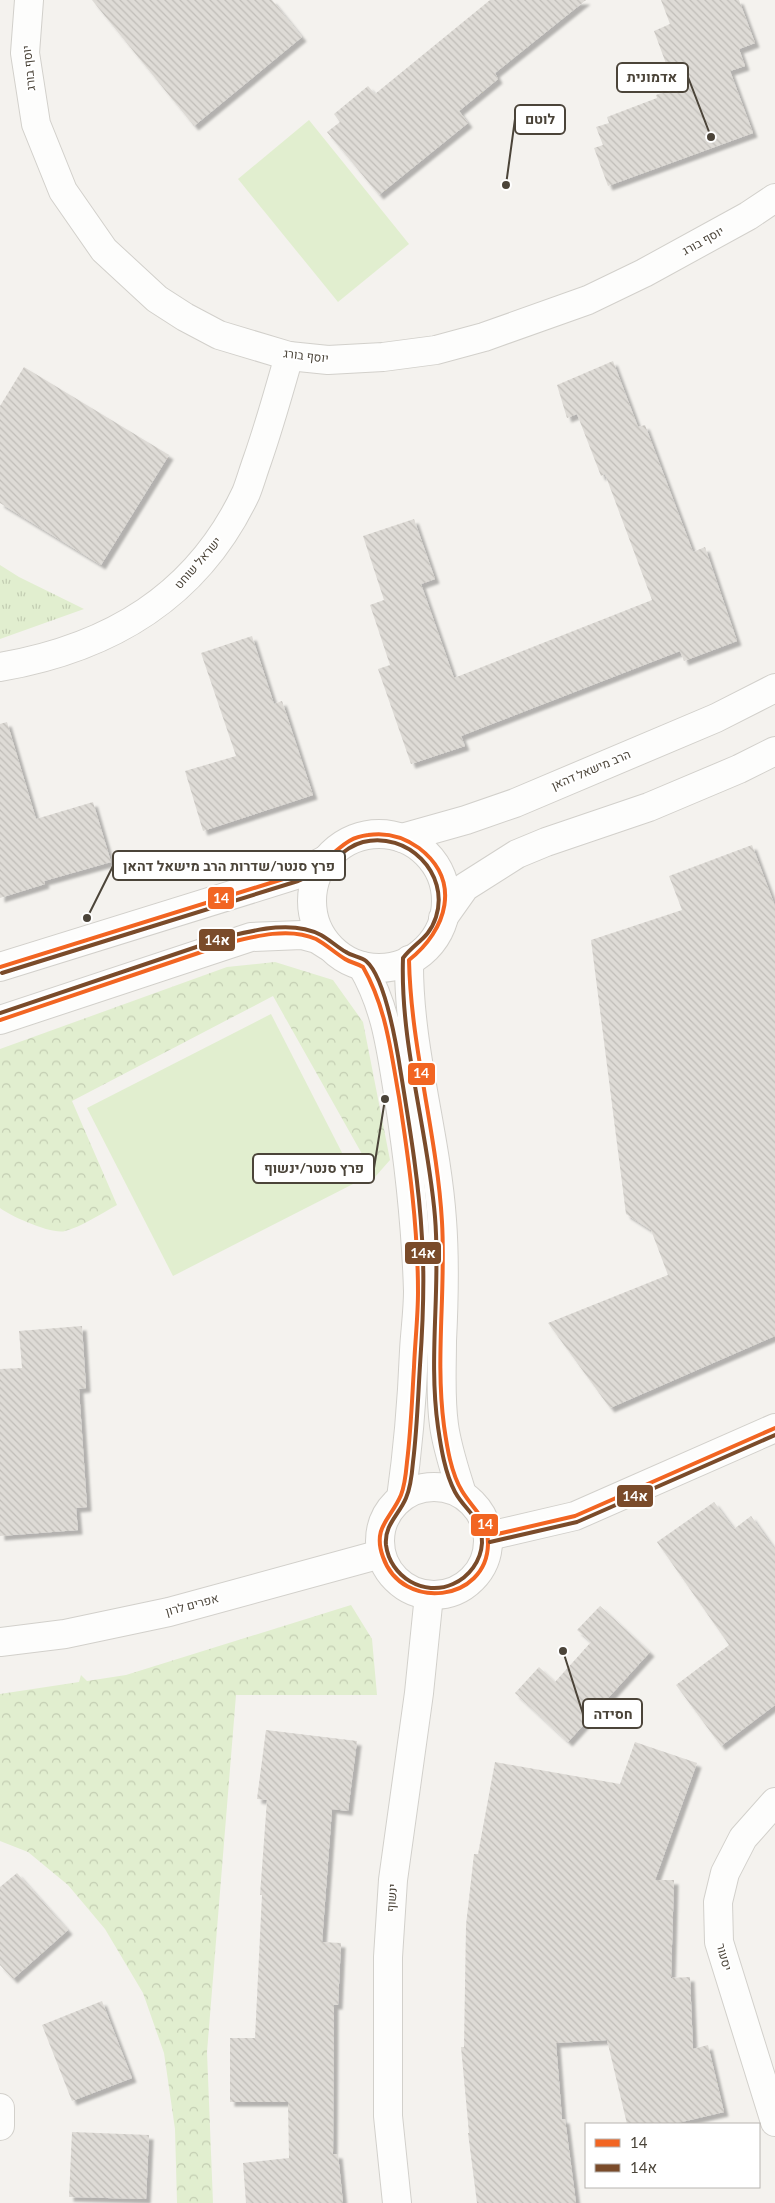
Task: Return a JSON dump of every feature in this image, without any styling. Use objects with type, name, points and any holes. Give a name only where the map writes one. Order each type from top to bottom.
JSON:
[{"type":"street","name":"יוסף בורג","points":[[29,0],[25,53],[36,124],[63,191],[104,250],[157,299],[185,317],[219,336],[288,356],[328,360],[383,357],[436,350],[484,337],[588,300],[644,274],[748,216],[775,198]]},
{"type":"street","name":"ישראל שוחט","points":[[0,667],[32,661],[88,644],[137,620],[180,586],[217,545],[246,493],[267,432],[288,356]]},
{"type":"street","name":"הרב מישאל דהאן","points":[[402,838],[466,820],[515,803],[716,718],[775,688]]},
{"type":"street","points":[[443,918],[465,887],[517,854],[546,842],[649,807],[739,769],[775,751]]},
{"type":"street","points":[[0,1020],[251,937],[302,935],[317,939],[346,960],[362,966],[378,968],[394,966],[409,960],[431,942],[443,918],[445,888],[438,869],[427,854],[402,838],[381,834],[363,836],[338,847],[325,860],[317,875],[311,903],[316,926],[328,946]]},
{"type":"street","points":[[0,967],[296,875],[325,860]]},
{"type":"street","points":[[409,960],[409,989],[413,1024],[435,1151],[442,1220],[444,1286],[441,1388],[444,1425],[450,1456],[462,1494]]},
{"type":"street","points":[[362,966],[374,987],[383,1009],[390,1041],[408,1155],[415,1224],[418,1292],[410,1436],[401,1498]]},
{"type":"street","points":[[488,1536],[574,1516],[775,1428]]},
{"type":"street","points":[[430,1486],[447,1488],[462,1494],[476,1505],[484,1519],[488,1536],[488,1551],[482,1566],[473,1579],[460,1589],[445,1594],[429,1595],[413,1591],[399,1583],[388,1570],[381,1554],[379,1538],[382,1523],[390,1509],[401,1498],[415,1490],[430,1486]]},
{"type":"street","name":"אפרים לרון","points":[[0,1642],[65,1634],[169,1612],[381,1554]]},
{"type":"street","name":"ינשוף","points":[[397,2203],[388,2116],[388,1957],[393,1880],[419,1693],[429,1595]]},
{"type":"street","name":"יסעור","points":[[775,1802],[743,1838],[725,1873],[718,1902],[719,1942],[775,2122]]},
{"type":"street","points":[[0,2108],[0,2126]]},
{"type":"green space","points":[[309,120],[409,244],[338,302],[238,179]]},
{"type":"green space","points":[[0,565],[19,577],[84,609],[0,639]]},
{"type":"green space","points":[[275,962],[333,980],[363,1022],[390,1160],[375,1177],[273,996],[72,1101],[117,1205],[91,1220],[65,1231],[51,1230],[32,1224],[0,1208],[0,1049],[227,967]]},
{"type":"green space","points":[[271,1014],[357,1182],[173,1276],[87,1108]]},
{"type":"green space","points":[[351,1605],[372,1639],[377,1695],[236,1695],[207,2052],[213,2203],[177,2203],[175,2129],[164,2053],[143,1993],[105,1929],[68,1885],[28,1852],[0,1841],[0,1694],[79,1682],[81,1675],[87,1681],[126,1675]]},
{"type":"building","points":[[92,0],[272,0],[302,37],[194,126]]},
{"type":"building","points":[[490,0],[586,0],[495,73],[498,79],[459,111],[468,123],[379,195],[327,132],[340,122],[334,114],[368,86],[375,94]]},
{"type":"building","points":[[661,0],[739,0],[755,43],[739,49],[745,66],[730,71],[753,133],[608,186],[594,148],[603,145],[596,127],[609,123],[607,117],[657,98],[656,95],[675,88],[654,31],[670,24]]},
{"type":"building","points":[[613,361],[638,427],[645,425],[693,552],[705,547],[737,641],[684,661],[680,651],[461,736],[465,746],[411,764],[378,669],[390,665],[370,605],[384,600],[363,536],[414,519],[435,579],[421,584],[454,678],[652,600],[605,474],[601,476],[577,414],[567,418],[557,385]]},
{"type":"building","points":[[24,367],[169,455],[101,565],[0,503],[0,406]]},
{"type":"building","points":[[252,636],[274,704],[282,701],[313,795],[203,831],[185,771],[236,756],[201,653]]},
{"type":"building","points":[[7,722],[36,819],[93,802],[111,862],[44,881],[45,884],[0,898],[0,724]]},
{"type":"building","points":[[752,845],[775,906],[775,1336],[610,1408],[548,1323],[668,1275],[651,1230],[626,1214],[591,940],[682,910],[669,876]]},
{"type":"building","points":[[82,1326],[86,1388],[79,1389],[87,1507],[76,1508],[78,1530],[0,1536],[0,1369],[22,1368],[19,1331]]},
{"type":"building","points":[[714,1502],[734,1529],[751,1516],[775,1550],[775,1705],[721,1746],[676,1685],[729,1645],[657,1542]]},
{"type":"building","points":[[600,1606],[650,1652],[568,1742],[515,1693],[539,1667],[555,1682],[591,1642],[577,1630]]},
{"type":"building","points":[[266,1730],[357,1741],[348,1811],[332,1809],[322,1942],[341,1943],[338,2005],[334,2005],[333,2154],[338,2154],[343,2203],[246,2203],[243,2163],[289,2158],[288,2102],[230,2102],[230,2038],[255,2038],[262,1895],[260,1895],[267,1800],[257,1799]]},
{"type":"building","points":[[635,1742],[697,1763],[655,1880],[674,1880],[671,1978],[690,1977],[693,2049],[708,2045],[724,2112],[677,2123],[627,2123],[607,2040],[556,2043],[562,2119],[565,2119],[576,2203],[477,2203],[468,2133],[461,2047],[464,2047],[466,1925],[474,1854],[478,1854],[495,1762],[620,1784]]},
{"type":"building","points":[[17,1873],[68,1930],[13,1979],[0,1965],[0,1887]]},
{"type":"building","points":[[102,2001],[132,2078],[72,2101],[42,2025]]},
{"type":"building","points":[[72,2132],[149,2135],[146,2199],[69,2197]]},
{"type":"transit line","name":"14","points":[[0,967],[296,875],[320,863],[348,841],[360,836],[382,834],[401,838],[419,848],[432,861],[441,875],[445,890],[444,905],[440,920],[433,934],[409,960],[414,1026],[435,1156],[442,1222],[443,1273],[440,1375],[444,1426],[452,1468],[462,1491],[486,1527],[488,1544],[484,1563],[474,1578],[459,1588],[442,1593],[424,1592],[407,1586],[393,1575],[380,1547],[381,1531],[401,1495],[406,1475],[417,1320],[418,1268],[415,1219],[403,1121],[387,1030],[371,982],[363,967],[345,959],[316,939],[306,935],[284,933],[261,935],[228,943],[0,1020]]},
{"type":"transit line","name":"14א","points":[[0,1013],[226,937],[261,929],[286,927],[310,930],[348,953],[366,961],[373,970],[385,997],[397,1048],[411,1136],[421,1217],[423,1254],[422,1333],[412,1476],[406,1498],[387,1532],[386,1545],[389,1556],[401,1575],[420,1586],[442,1587],[459,1581],[469,1573],[477,1562],[481,1550],[481,1534],[473,1515],[459,1499],[452,1485],[444,1460],[438,1427],[434,1374],[437,1270],[435,1217],[427,1152],[410,1056],[403,991],[403,958],[426,935],[436,917],[439,901],[437,885],[431,871],[409,849],[395,843],[379,840],[363,842],[348,849],[321,870],[298,881],[2,973]]},
{"type":"transit line","name":"14","points":[[489,1536],[575,1516],[775,1428]]},
{"type":"transit line","name":"14א","points":[[490,1542],[577,1522],[775,1435]]},
{"type":"place","name":"אדמונית","points":[[711,137]]},
{"type":"place","name":"לוטם","points":[[506,185]]},
{"type":"place","name":"פרץ סנטר/שדרות הרב מישאל דהאן","points":[[87,918]]},
{"type":"place","name":"פרץ סנטר/ינשוף","points":[[385,1099]]},
{"type":"place","name":"חסידה","points":[[563,1651]]}]
